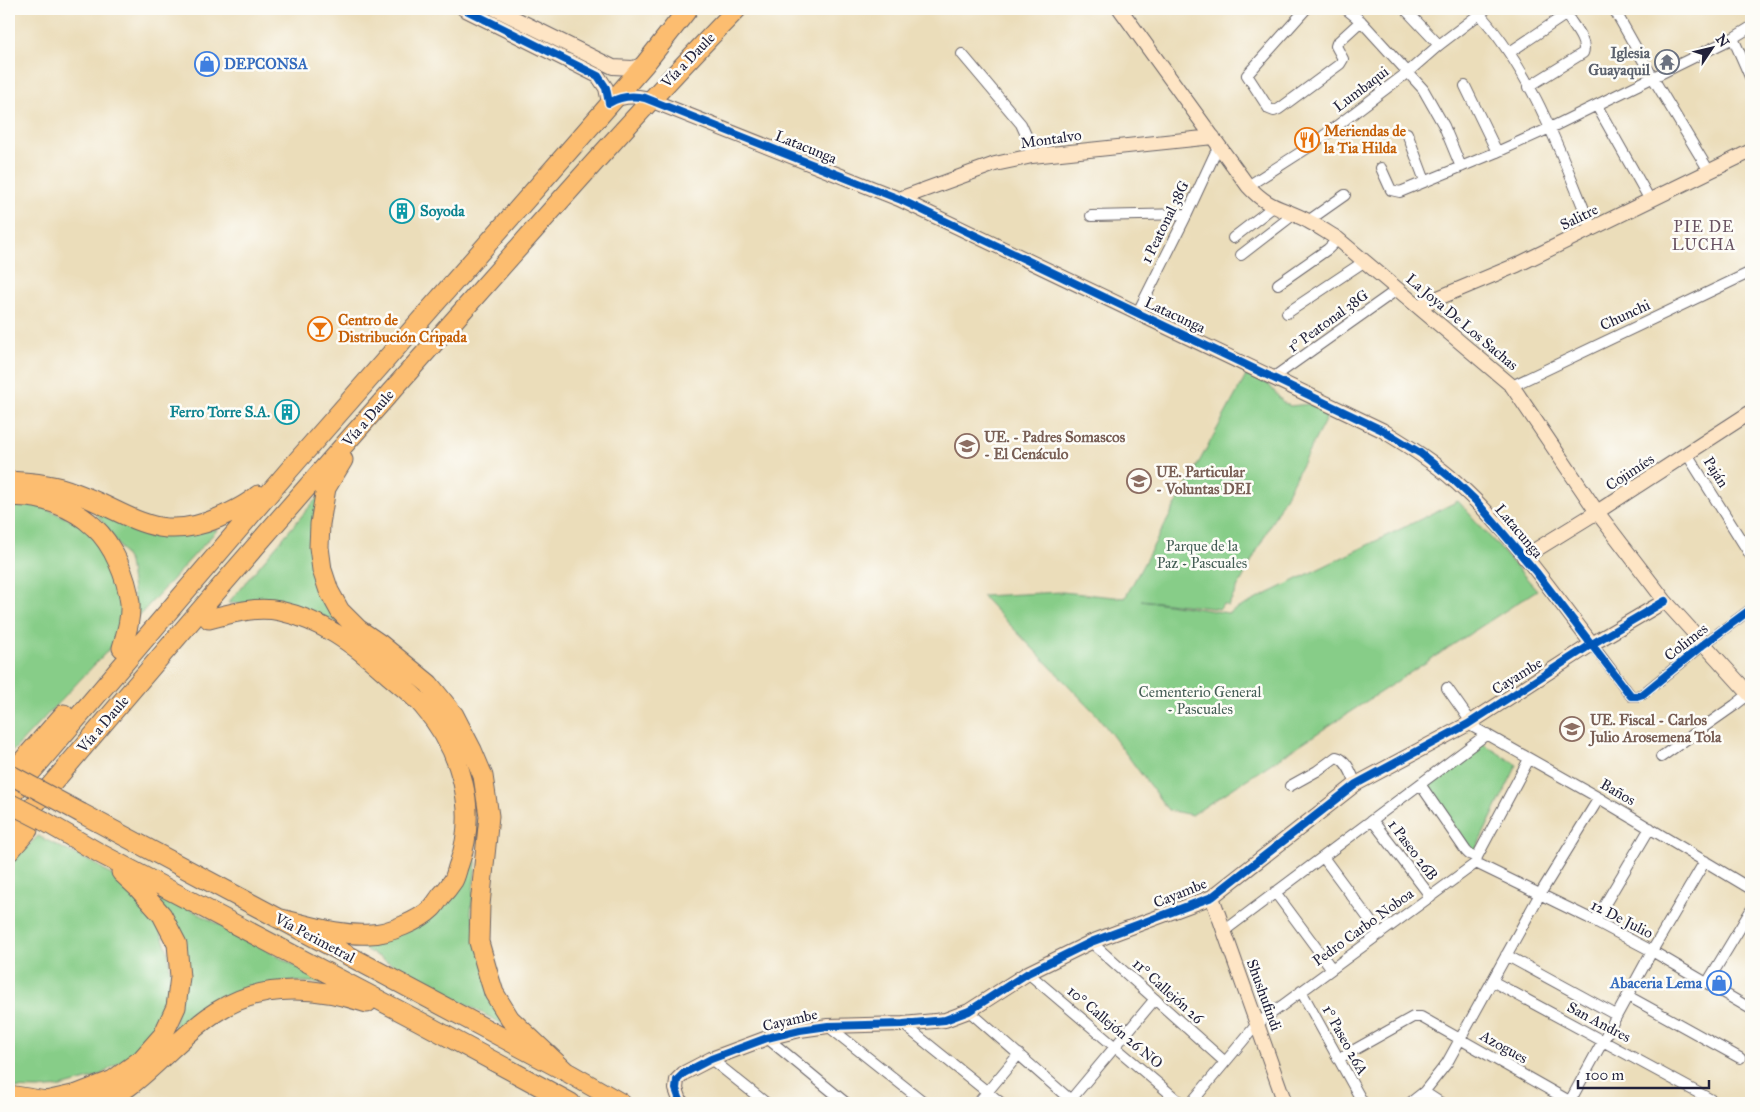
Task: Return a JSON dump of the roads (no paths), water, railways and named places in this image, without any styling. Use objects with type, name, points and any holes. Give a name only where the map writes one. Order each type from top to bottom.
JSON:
[{"type":"highway","name":"Vía a Daule","points":[[9,798],[216,554],[645,64],[688,9]]},
{"type":"highway","name":"Vía a Daule","points":[[9,835],[382,401],[650,100],[737,9]]},
{"type":"highway","points":[[382,401],[326,488],[320,524],[319,547],[322,570],[329,592],[340,611],[358,628],[429,684],[454,715],[472,750],[483,776],[489,816],[480,905],[479,942],[489,977],[494,994],[510,1019],[565,1071]]},
{"type":"highway","points":[[9,481],[34,482],[73,492],[124,516],[159,528],[182,528],[208,522],[233,512],[254,499],[290,469]]},
{"type":"highway","points":[[9,852],[335,472]]},
{"type":"highway","points":[[9,498],[18,496],[47,501],[73,512],[94,527],[114,552],[130,603],[129,623],[122,648]]},
{"type":"highway","points":[[9,775],[122,648],[216,554]]},
{"type":"highway","points":[[209,619],[218,590]]},
{"type":"highway","points":[[209,619],[249,609],[278,611],[308,618],[330,630],[370,659],[422,704],[451,746],[462,779],[468,807],[468,833],[453,881],[431,909],[405,925],[372,934],[341,934],[277,918]]},
{"type":"highway","name":"Vía Perimetral","points":[[9,775],[622,1103]]},
{"type":"highway","name":"Vía Perimetral","points":[[9,803],[101,854],[571,1103]]},
{"type":"highway","points":[[9,1095],[46,1101],[77,1094],[113,1080],[142,1059],[163,1035],[176,1007],[180,977],[176,944],[162,915],[137,887],[101,854]]},
{"type":"highway","points":[[96,1103],[104,1101],[134,1085],[217,1011],[243,998],[278,990],[316,991],[346,996],[419,1021]]},
{"type":"street","points":[[464,9],[598,76],[606,88],[609,103]]},
{"type":"street","points":[[496,9],[612,67],[633,68],[645,64]]},
{"type":"street","name":"La Joya De Los Sachas","points":[[1120,9],[1248,186],[1259,198],[1273,207],[1308,220],[1338,239],[1512,386],[1597,512],[1665,601],[1750,695]]},
{"type":"street","points":[[1306,9],[1248,75],[1269,109],[1274,111],[1340,64],[1343,59],[1336,46],[1361,21]]},
{"type":"street","points":[[1346,9],[1361,21],[1423,89],[1444,126],[1461,167]]},
{"type":"street","points":[[1405,9],[1439,45]]},
{"type":"street","points":[[1614,9],[1708,171]]},
{"type":"street","points":[[1480,10],[1510,52],[1550,128],[1592,229]]},
{"type":"street","name":"Lumbaqui","points":[[1248,186],[1309,147],[1408,72],[1480,10]]},
{"type":"street","points":[[1510,52],[1570,11],[1584,43],[1583,54],[1528,87]]},
{"type":"street","points":[[1381,168],[1391,190],[1400,192],[1497,152],[1597,106],[1733,38],[1751,27]]},
{"type":"street","points":[[1733,38],[1751,79]]},
{"type":"street","points":[[962,54],[1021,124],[1032,156]]},
{"type":"street","points":[[1465,86],[1497,152]]},
{"type":"street","name":"Latacunga","points":[[609,103],[629,96],[650,100],[899,199],[1382,430],[1420,453],[1475,500],[1524,557],[1631,696],[1638,696]]},
{"type":"street","points":[[1597,106],[1650,200]]},
{"type":"street","points":[[1407,133],[1425,181]]},
{"type":"street","name":"Montalvo","points":[[899,199],[995,164],[1032,156],[1216,141]]},
{"type":"street","name":"1 Peatonal 38G","points":[[1138,312],[1187,214],[1216,141]]},
{"type":"street","name":"Salitre","points":[[1419,306],[1517,265],[1751,151]]},
{"type":"street","points":[[1308,220],[1345,195]]},
{"type":"street","points":[[1233,238],[1273,207]]},
{"type":"street","points":[[1091,216],[1187,214]]},
{"type":"street","points":[[1241,255],[1293,215]]},
{"type":"street","points":[[1278,284],[1328,249],[1338,239]]},
{"type":"street","points":[[1287,313],[1365,261]]},
{"type":"street","name":"Chunchi","points":[[1512,386],[1751,272]]},
{"type":"street","name":"1° Peatonal 38G","points":[[1274,377],[1398,289]]},
{"type":"street","name":"Cojimíes","points":[[1524,557],[1751,412]]},
{"type":"street","name":"Paján","points":[[1687,454],[1751,556]]},
{"type":"street","name":"Cayambe","points":[[682,1103],[676,1089],[677,1080],[684,1073],[712,1059],[767,1038],[800,1030],[828,1026],[904,1024],[945,1020],[969,1011],[1028,973],[1091,942],[1212,897],[1356,784],[1469,723],[1592,644],[1665,601]]},
{"type":"street","name":"Colimes","points":[[1638,696],[1751,609]]},
{"type":"street","points":[[1447,688],[1469,723]]},
{"type":"street","points":[[1661,757],[1750,695]]},
{"type":"street","name":"Baños","points":[[1469,723],[1751,889]]},
{"type":"street","points":[[1224,931],[1487,734]]},
{"type":"street","points":[[1290,786],[1317,771],[1336,757],[1344,761],[1356,784]]},
{"type":"street","name":"Pedro Carbo Noboa","points":[[1191,1103],[1257,1024],[1430,897],[1476,860],[1529,759]]},
{"type":"street","name":"12 De Julio","points":[[1420,784],[1466,851],[1476,860],[1652,951],[1751,1009]]},
{"type":"street","points":[[1410,1103],[1424,1092],[1447,1063],[1540,894],[1599,798]]},
{"type":"street","name":"1 Paseo 26B","points":[[1372,820],[1430,897]]},
{"type":"street","points":[[1594,921],[1650,828]]},
{"type":"street","points":[[1323,857],[1380,934]]},
{"type":"street","points":[[1570,1103],[1616,1015],[1705,861]]},
{"type":"street","points":[[1275,892],[1332,969]]},
{"type":"street","name":"Shushufindi","points":[[1212,897],[1285,1103]]},
{"type":"street","points":[[1707,983],[1751,910]]},
{"type":"street","name":"11° Callejón 26","points":[[1091,942],[1226,1062]]},
{"type":"street","points":[[1506,956],[1616,1015]]},
{"type":"street","name":"10° Callejón 26 NO","points":[[1028,973],[1181,1103]]},
{"type":"street","name":"San Andres","points":[[1492,981],[1717,1103]]},
{"type":"street","name":"1° Paseo 26A","points":[[1301,992],[1363,1103]]},
{"type":"street","points":[[1628,996],[1740,1058]]},
{"type":"street","points":[[969,1011],[1071,1102],[1155,999]]},
{"type":"street","name":"Azogues","points":[[1338,1059],[1413,1017],[1421,1017],[1570,1103]]},
{"type":"street","points":[[904,1024],[1001,1103]]},
{"type":"street","points":[[828,1026],[925,1103]]},
{"type":"street","points":[[767,1038],[846,1103]]},
{"type":"street","points":[[978,1103],[1019,1054]]},
{"type":"street","points":[[712,1059],[762,1102]]},
{"type":"street","points":[[1424,1092],[1441,1103]]},
{"type":"place","name":"Iglesia Guayaquil","points":[[1667,62]]},
{"type":"place","name":"DEPCONSA","points":[[207,64]]},
{"type":"place","name":"Meriendas de la Tia Hilda","points":[[1307,140]]},
{"type":"place","name":"Soyoda","points":[[402,211]]},
{"type":"place","name":"Centro de Distribución Cripada","points":[[320,329]]},
{"type":"place","name":"Ferro Torre S.A.","points":[[287,412]]},
{"type":"place","name":"UE. - Padres Somascos - El Cenáculo","points":[[967,446]]},
{"type":"place","name":"UE. Particular - Voluntas DEI","points":[[1139,481]]},
{"type":"place","name":"UE. Fiscal - Carlos Julio Arosemena Tola","points":[[1572,729]]},
{"type":"place","name":"Abaceria Lema","points":[[1719,983]]},
{"type":"district","name":"PIE DE LUCHA","points":[[1704,235]]},
{"type":"park label","name":"Parque de la Paz - Pascuales","points":[[1202,554]]},
{"type":"park label","name":"Cementerio General - Pascuales","points":[[1200,700]]}]
